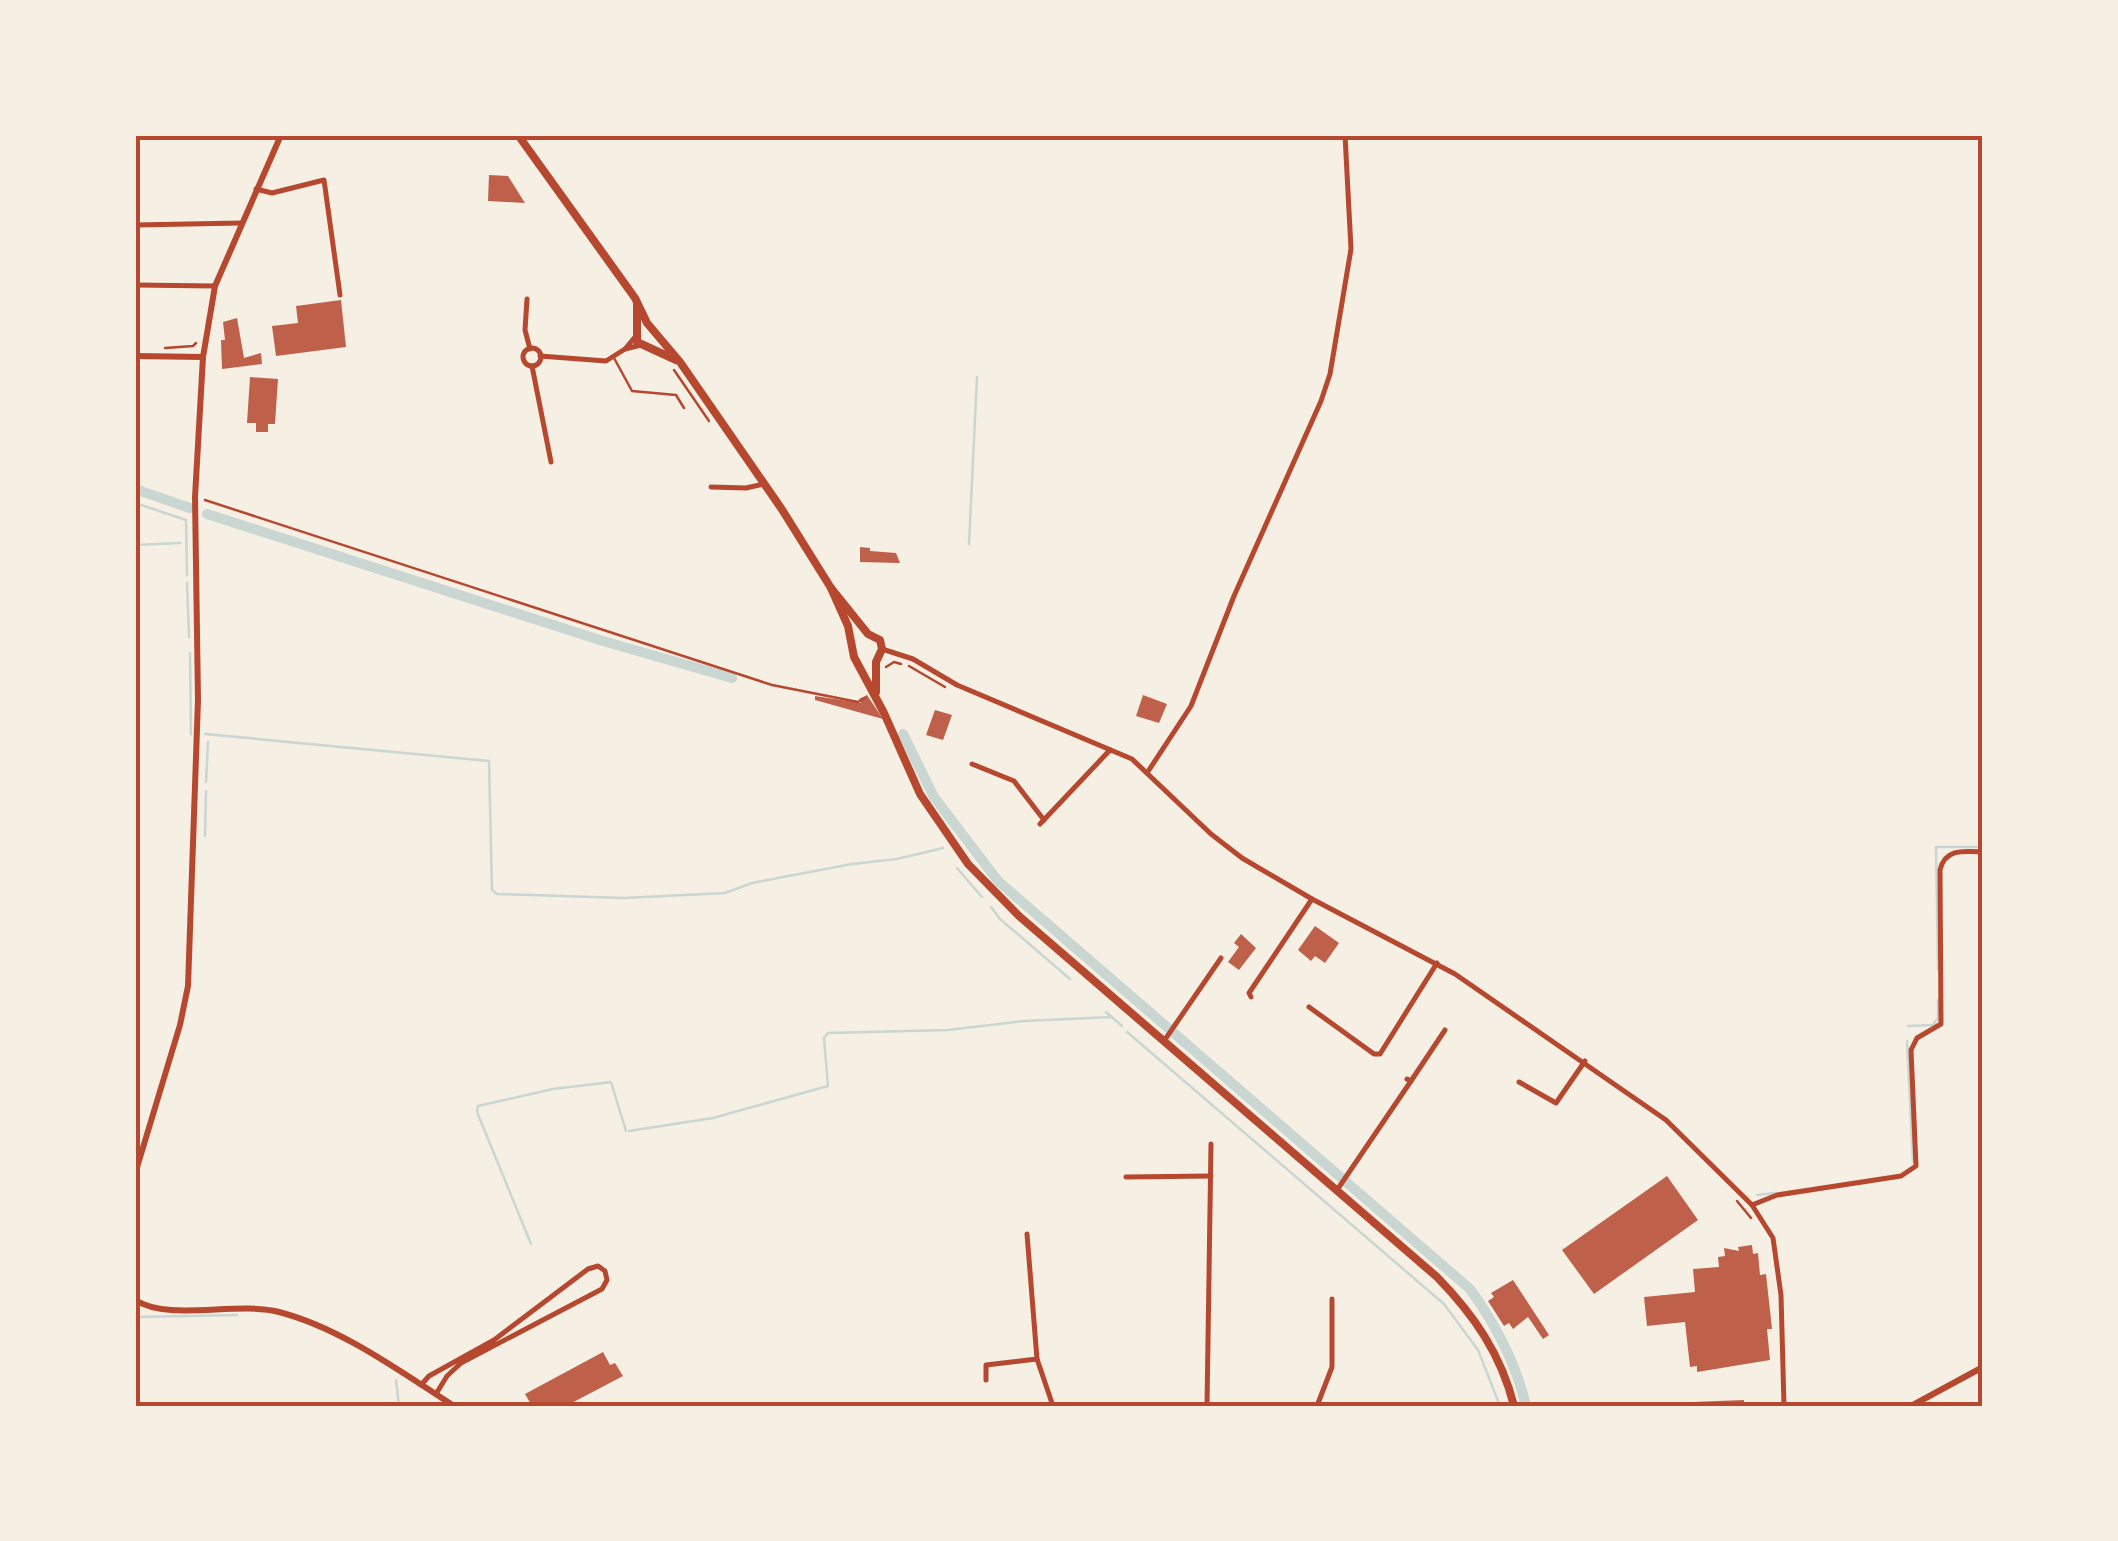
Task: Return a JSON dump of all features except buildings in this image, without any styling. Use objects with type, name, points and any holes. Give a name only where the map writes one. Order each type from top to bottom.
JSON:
[{"type":"main road","points":[[518,135],[634,298],[673,365],[764,484],[831,588],[868,634]]},
{"type":"main road","points":[[634,298],[639,340]]},
{"type":"main road","points":[[639,340],[642,326],[652,330]]},
{"type":"main road","points":[[639,340],[653,343],[652,330]]},
{"type":"main road","points":[[639,340],[673,365]]},
{"type":"main road","points":[[831,588],[853,643],[852,653],[920,794],[968,864],[1019,916],[1166,1037],[1437,1277],[1468,1309],[1497,1356],[1514,1406]]},
{"type":"main road","points":[[853,643],[859,636],[877,637],[882,649],[876,662],[876,696]]},
{"type":"main road","points":[[858,661],[876,662]]},
{"type":"street","points":[[135,1174],[188,986],[198,700],[195,497],[203,357],[215,286],[281,135]]},
{"type":"street","points":[[1147,773],[1191,706],[1234,596],[1322,401],[1351,248],[1345,135]]},
{"type":"street","points":[[256,188],[272,193],[324,180],[340,294]]},
{"type":"street","points":[[135,225],[241,223]]},
{"type":"street","points":[[135,285],[215,286]]},
{"type":"street","points":[[527,298],[525,330],[530,349]]},
{"type":"street","points":[[540,356],[600,361],[639,340]]},
{"type":"street","points":[[532,366],[540,356],[530,349],[523,354],[523,360],[532,366],[551,462]]},
{"type":"street","points":[[135,356],[203,357]]},
{"type":"street","points":[[711,487],[764,484]]},
{"type":"street","points":[[882,649],[913,659],[957,685],[1132,759],[1242,858],[1312,899],[1438,963],[1586,1061],[1666,1120],[1764,1220],[1776,1250],[1784,1406]]},
{"type":"street","points":[[972,764],[1011,779],[1042,822],[1110,749]]},
{"type":"street","points":[[1752,1205],[1777,1195],[1901,1176],[1916,1166],[1911,1050],[1917,1038],[1941,1024],[1940,870],[1944,858],[1953,852],[1983,852]]},
{"type":"street","points":[[1251,997],[1249,993],[1312,899]]},
{"type":"street","points":[[1166,1037],[1221,958]]},
{"type":"street","points":[[1309,1007],[1378,1055],[1438,963]]},
{"type":"street","points":[[1339,1187],[1446,1030]]},
{"type":"street","points":[[1519,1082],[1556,1104],[1586,1061]]},
{"type":"street","points":[[1207,1406],[1212,1144]]},
{"type":"street","points":[[1126,1177],[1211,1176]]},
{"type":"street","points":[[1027,1234],[1037,1360],[1053,1406]]},
{"type":"street","points":[[421,1385],[429,1376],[494,1340],[588,1269],[598,1266],[606,1271],[608,1280],[602,1290],[461,1363],[446,1376],[436,1394]]},
{"type":"street","points":[[1317,1406],[1332,1367],[1332,1299]]},
{"type":"street","points":[[135,1301],[152,1308],[252,1308],[280,1312],[318,1327],[454,1406]]},
{"type":"street","points":[[986,1380],[986,1365],[1037,1360]]},
{"type":"street","points":[[1911,1406],[1983,1367]]},
{"type":"lane","points":[[614,356],[632,390],[676,395],[684,408]]},
{"type":"path","points":[[160,349],[193,346],[200,336],[206,338]]},
{"type":"path","points":[[673,365],[709,421]]},
{"type":"path","points":[[203,500],[772,685],[858,702],[876,696]]},
{"type":"path","points":[[874,680],[887,664],[894,662],[951,691]]},
{"type":"path","points":[[1731,1194],[1758,1224]]},
{"type":"waterway","points":[[969,544],[977,377]]},
{"type":"waterway","points":[[135,489],[190,508]]},
{"type":"waterway","points":[[135,503],[186,520],[187,575]]},
{"type":"waterway","points":[[207,514],[603,641],[732,678]]},
{"type":"waterway","points":[[135,545],[180,543]]},
{"type":"waterway","points":[[187,583],[189,637]]},
{"type":"waterway","points":[[190,653],[191,734]]},
{"type":"waterway","points":[[205,734],[489,761],[492,890],[497,894],[624,898],[725,893],[752,883],[943,848]]},
{"type":"waterway","points":[[903,734],[934,797],[998,881],[1470,1289],[1504,1345],[1526,1406]]},
{"type":"waterway","points":[[206,782],[208,742]]},
{"type":"waterway","points":[[205,836],[206,791]]},
{"type":"waterway","points":[[1938,969],[1936,847],[1983,847]]},
{"type":"waterway","points":[[957,868],[982,897]]},
{"type":"waterway","points":[[991,907],[1070,979]]},
{"type":"waterway","points":[[1908,1026],[1933,1025],[1938,1018],[1938,1000]]},
{"type":"waterway","points":[[1106,1012],[1122,1026]]},
{"type":"waterway","points":[[629,1131],[713,1118],[828,1086],[824,1038],[828,1033],[948,1030],[1112,1017]]},
{"type":"waterway","points":[[1127,1032],[1444,1304],[1478,1350],[1500,1406]]},
{"type":"waterway","points":[[1907,1041],[1913,1161]]},
{"type":"waterway","points":[[531,1244],[477,1112],[478,1106],[553,1089],[611,1082],[626,1131]]},
{"type":"waterway","points":[[1757,1195],[1775,1193]]},
{"type":"waterway","points":[[135,1317],[237,1315]]},
{"type":"waterway","points":[[396,1380],[399,1406]]}]
